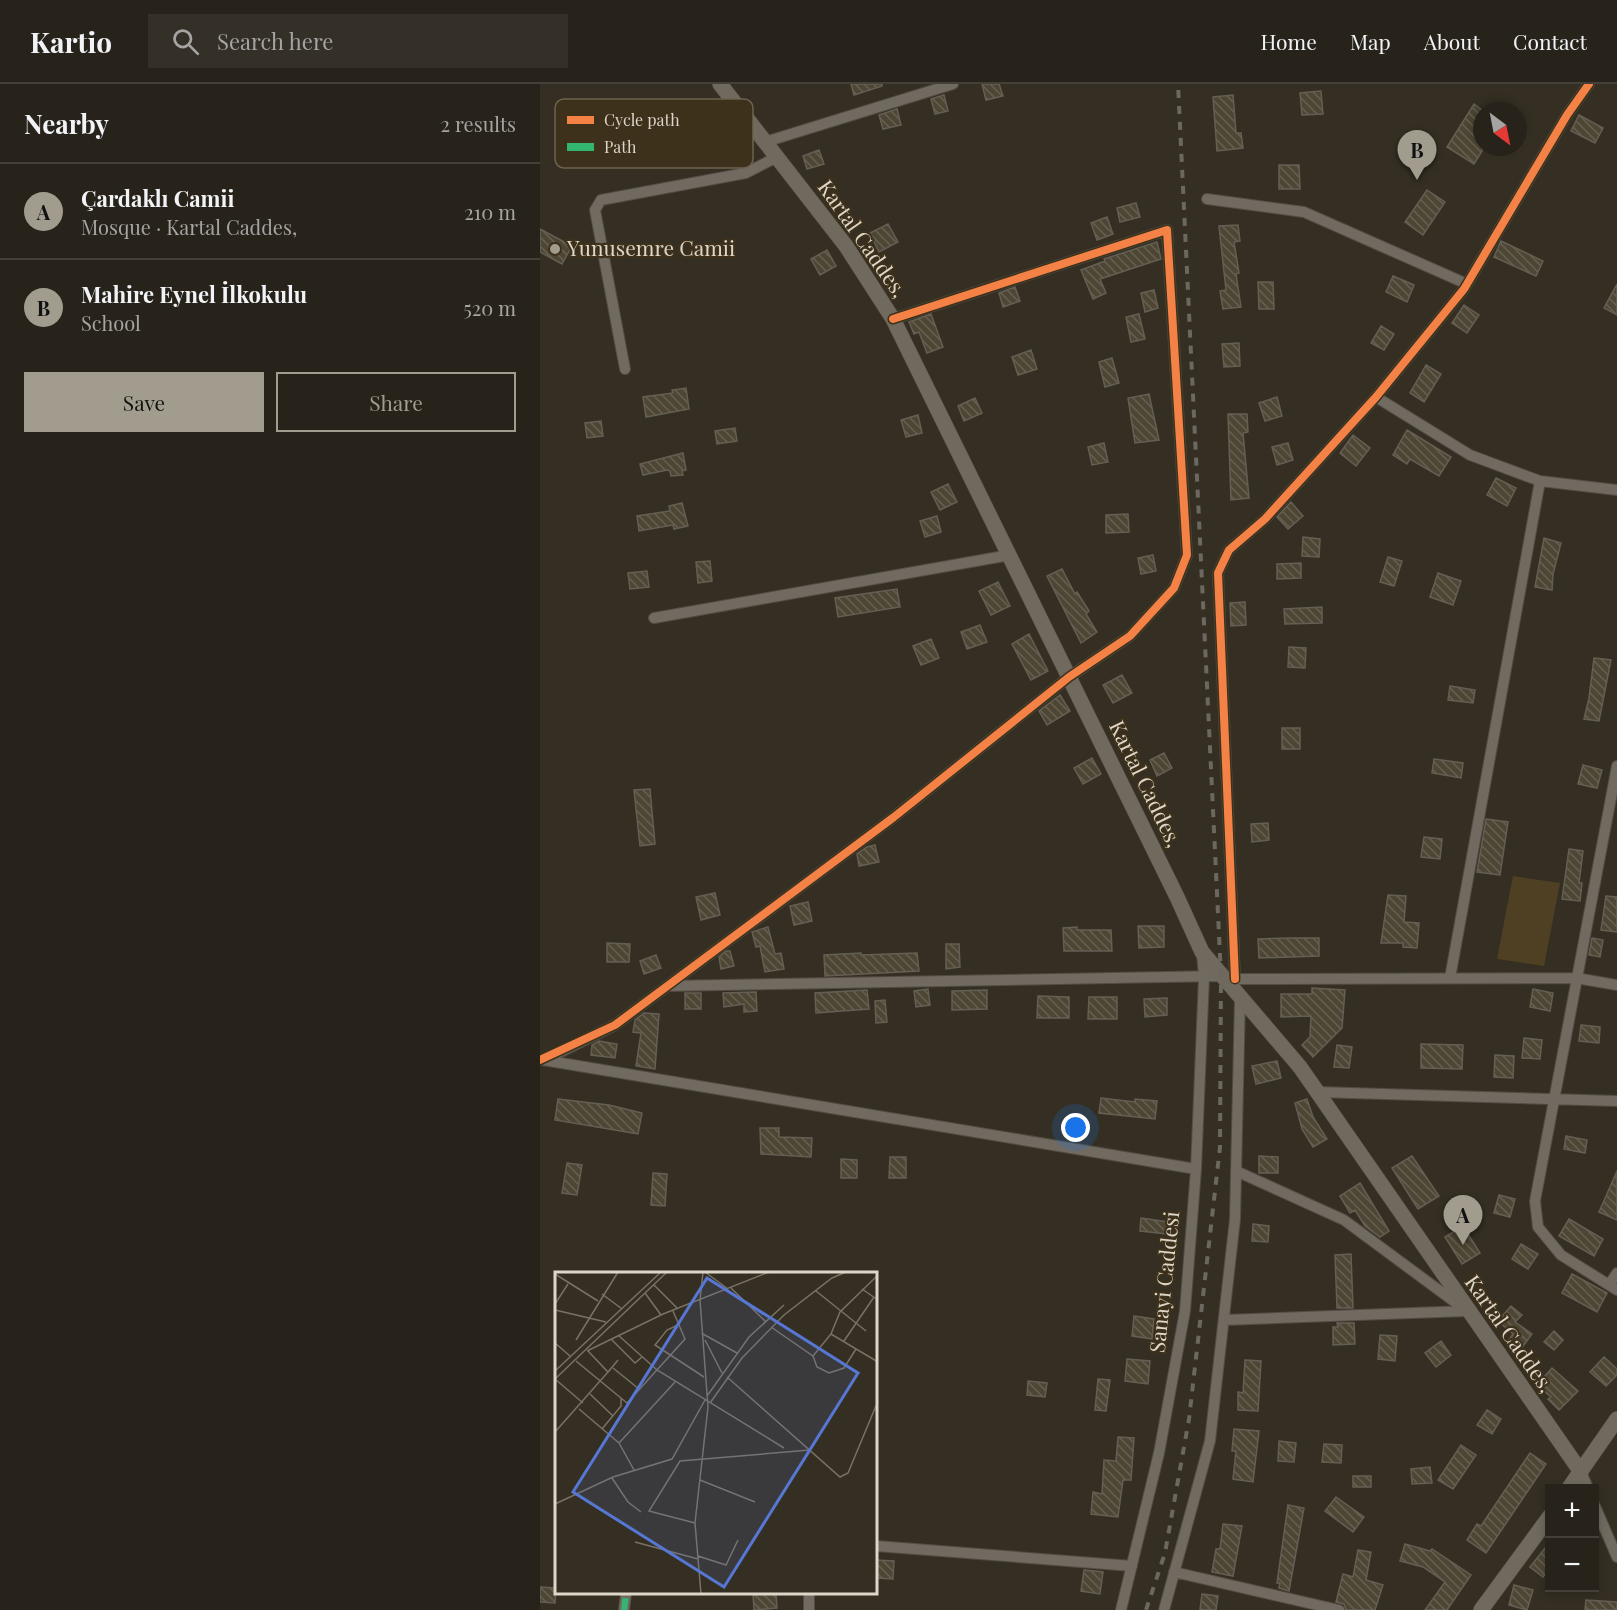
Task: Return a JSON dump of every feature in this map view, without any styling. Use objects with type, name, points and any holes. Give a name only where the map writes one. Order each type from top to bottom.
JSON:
[{"type":"main road","name":"Kartal Caddes,","points":[[720,84],[732,99]]},
{"type":"main road","name":"Kartal Caddes,","points":[[753,127],[846,246],[893,319],[1070,677],[1202,952],[1228,978],[1240,998],[1300,1067],[1467,1311],[1581,1472]]},
{"type":"main road","points":[[1572,1484],[1617,1419]]},
{"type":"main road","points":[[1481,1610],[1545,1523]]},
{"type":"street","points":[[765,142],[953,84]]},
{"type":"street","points":[[1228,978],[1218,573],[1229,550],[1265,519],[1376,397],[1467,284],[1566,115],[1589,84]]},
{"type":"street","points":[[625,369],[594,210],[602,200],[746,173],[777,157]]},
{"type":"street","points":[[1207,200],[1304,212],[1467,284]]},
{"type":"street","points":[[542,1060],[615,1025],[894,817],[1070,677],[1130,636],[1174,588],[1187,555],[1167,230],[893,319]]},
{"type":"street","points":[[1376,397],[1470,455],[1540,481],[1617,490]]},
{"type":"street","points":[[1450,978],[1540,481]]},
{"type":"street","points":[[654,618],[1010,555]]},
{"type":"street","points":[[1617,766],[1611,826],[1576,978],[1535,1201],[1538,1227],[1561,1255],[1613,1287],[1617,1273]]},
{"type":"street","name":"Sanayi Caddesi","points":[[1121,1610],[1159,1453],[1185,1311],[1196,1169],[1204,977],[1202,952]]},
{"type":"street","points":[[667,986],[1204,977],[1576,978],[1617,985]]},
{"type":"street","points":[[1164,1610],[1210,1441],[1235,1219],[1240,998]]},
{"type":"street","points":[[542,1060],[1196,1169]]},
{"type":"street","points":[[1317,1092],[1617,1101]]},
{"type":"street","points":[[1236,1171],[1344,1220],[1467,1311]]},
{"type":"street","points":[[1224,1320],[1467,1311]]},
{"type":"street","points":[[1581,1472],[1586,1484]]},
{"type":"street","points":[[1599,1516],[1617,1557]]},
{"type":"street","points":[[878,1546],[1132,1566]]},
{"type":"street","points":[[1174,1572],[1340,1610]]},
{"type":"street","points":[[624,1610],[626,1595]]},
{"type":"shaded area","points":[[1513,876],[1560,883],[1544,966],[1497,959]]},
{"type":"building","points":[[851,84],[882,84],[882,86],[854,95]]},
{"type":"building","points":[[982,84],[999,84],[1003,96],[986,100]]},
{"type":"building","points":[[1321,91],[1323,114],[1302,115],[1300,93]]},
{"type":"building","points":[[944,95],[948,111],[935,114],[931,99]]},
{"type":"building","points":[[1233,95],[1236,133],[1241,133],[1243,148],[1217,151],[1213,97]]},
{"type":"building","points":[[1473,106],[1473,156],[1479,156],[1474,164],[1447,147]]},
{"type":"building","points":[[897,109],[901,125],[883,129],[879,115]]},
{"type":"building","points":[[1579,115],[1603,128],[1595,143],[1571,131]]},
{"type":"building","points":[[819,150],[824,164],[807,169],[803,156]]},
{"type":"building","points":[[1279,165],[1299,165],[1300,189],[1279,189]]},
{"type":"building","points":[[1427,190],[1445,202],[1423,235],[1405,222]]},
{"type":"building","points":[[1136,203],[1140,217],[1120,222],[1117,208]]},
{"type":"building","points":[[1107,217],[1113,234],[1097,240],[1091,223]]},
{"type":"building","points":[[888,224],[898,242],[879,252],[870,233]]},
{"type":"building","points":[[1238,225],[1240,241],[1234,242],[1241,307],[1223,309],[1220,291],[1226,290],[1219,226]]},
{"type":"building","name":"Yunusemre Camii","points":[[540,229],[572,246],[562,264],[540,252]]},
{"type":"building","points":[[1501,241],[1543,261],[1536,276],[1494,257]]},
{"type":"building","points":[[1157,242],[1161,259],[1100,279],[1106,293],[1093,299],[1081,270],[1105,261],[1104,259]]},
{"type":"building","points":[[827,250],[836,266],[820,275],[811,259]]},
{"type":"building","points":[[1393,276],[1414,285],[1407,302],[1386,292]]},
{"type":"building","points":[[1258,282],[1273,282],[1274,309],[1259,309]]},
{"type":"building","points":[[1617,284],[1617,315],[1604,308]]},
{"type":"building","points":[[1015,287],[1020,301],[1003,307],[999,293]]},
{"type":"building","points":[[1154,290],[1158,308],[1145,312],[1141,293]]},
{"type":"building","points":[[1464,305],[1479,315],[1467,333],[1452,323]]},
{"type":"building","points":[[931,314],[943,347],[927,353],[919,332],[914,334],[909,322]]},
{"type":"building","points":[[1139,314],[1145,339],[1131,342],[1126,317]]},
{"type":"building","points":[[1381,326],[1394,334],[1384,350],[1371,343]]},
{"type":"building","points":[[1239,343],[1240,366],[1224,367],[1222,344]]},
{"type":"building","points":[[1031,350],[1037,369],[1018,375],[1012,357]]},
{"type":"building","points":[[1112,358],[1119,383],[1105,387],[1099,362]]},
{"type":"building","points":[[1426,365],[1441,374],[1424,402],[1410,393]]},
{"type":"building","points":[[686,388],[689,409],[646,417],[643,397],[673,393],[672,390]]},
{"type":"building","points":[[1149,394],[1159,440],[1135,443],[1128,398]]},
{"type":"building","points":[[1277,397],[1282,416],[1265,421],[1259,403]]},
{"type":"building","points":[[975,398],[982,413],[964,421],[958,406]]},
{"type":"building","points":[[1228,414],[1247,414],[1248,432],[1243,433],[1249,498],[1231,500]]},
{"type":"building","points":[[918,415],[922,433],[906,437],[901,420]]},
{"type":"building","points":[[601,421],[603,436],[587,438],[585,423]]},
{"type":"building","points":[[735,428],[737,441],[717,444],[715,431]]},
{"type":"building","points":[[1407,430],[1451,457],[1439,476],[1410,459],[1407,464],[1393,455]]},
{"type":"building","points":[[1353,435],[1370,448],[1356,466],[1340,453]]},
{"type":"building","points":[[1104,443],[1108,462],[1092,465],[1088,447]]},
{"type":"building","points":[[1288,443],[1293,460],[1277,465],[1272,447]]},
{"type":"building","points":[[683,453],[686,470],[682,471],[683,475],[671,476],[670,471],[667,470],[643,475],[640,464]]},
{"type":"building","points":[[1496,478],[1516,488],[1507,506],[1487,495]]},
{"type":"building","points":[[948,484],[957,502],[940,510],[931,492]]},
{"type":"building","points":[[1291,502],[1303,516],[1288,529],[1277,517]]},
{"type":"building","points":[[682,503],[688,526],[674,529],[673,525],[639,531],[637,516],[670,511],[669,506]]},
{"type":"building","points":[[1128,514],[1129,532],[1106,533],[1106,515]]},
{"type":"building","points":[[937,516],[941,532],[925,537],[920,521]]},
{"type":"building","points":[[1303,537],[1320,539],[1319,557],[1302,556]]},
{"type":"building","points":[[1544,538],[1561,543],[1553,574],[1552,590],[1535,587]]},
{"type":"building","points":[[1153,555],[1156,571],[1141,574],[1138,558]]},
{"type":"building","points":[[1388,557],[1402,561],[1394,586],[1380,582]]},
{"type":"building","points":[[710,561],[712,581],[698,583],[696,562]]},
{"type":"building","points":[[1301,563],[1301,578],[1277,579],[1277,564]]},
{"type":"building","points":[[1062,569],[1075,594],[1077,592],[1089,611],[1086,614],[1097,632],[1081,643],[1047,576]]},
{"type":"building","points":[[647,571],[649,587],[630,589],[628,573]]},
{"type":"building","points":[[1438,573],[1461,581],[1453,605],[1430,597]]},
{"type":"building","points":[[998,582],[1010,606],[991,615],[979,591]]},
{"type":"building","points":[[897,589],[900,607],[838,617],[835,598]]},
{"type":"building","points":[[1245,602],[1246,625],[1231,626],[1230,603]]},
{"type":"building","points":[[1322,607],[1322,623],[1285,624],[1284,609]]},
{"type":"building","points":[[980,625],[987,642],[967,649],[961,632]]},
{"type":"building","points":[[1029,634],[1048,671],[1031,680],[1012,644]]},
{"type":"building","points":[[931,639],[939,658],[921,665],[913,646]]},
{"type":"building","points":[[1289,647],[1306,648],[1305,668],[1288,667]]},
{"type":"building","points":[[1594,658],[1611,660],[1599,721],[1584,719]]},
{"type":"building","points":[[1122,675],[1132,693],[1113,703],[1103,685]]},
{"type":"building","points":[[1450,686],[1475,690],[1473,703],[1448,700]]},
{"type":"building","points":[[1060,695],[1070,711],[1047,725],[1039,711]]},
{"type":"building","points":[[1282,728],[1300,728],[1300,749],[1282,749]]},
{"type":"building","points":[[1164,753],[1172,768],[1157,776],[1150,760]]},
{"type":"building","points":[[1092,758],[1101,774],[1083,784],[1074,768]]},
{"type":"building","points":[[1434,759],[1463,763],[1461,778],[1432,773]]},
{"type":"building","points":[[1583,765],[1602,770],[1597,788],[1578,784]]},
{"type":"building","points":[[650,789],[655,844],[640,846],[634,790]]},
{"type":"building","points":[[1486,819],[1508,822],[1500,875],[1477,872]]},
{"type":"building","points":[[1268,823],[1269,840],[1252,842],[1251,824]]},
{"type":"building","points":[[1424,837],[1442,839],[1440,859],[1421,857]]},
{"type":"building","points":[[875,845],[879,862],[859,866],[857,854]]},
{"type":"building","points":[[1569,849],[1583,851],[1579,883],[1582,883],[1580,901],[1562,899]]},
{"type":"building","points":[[715,893],[720,915],[701,920],[696,897]]},
{"type":"building","points":[[1388,895],[1406,896],[1404,922],[1419,923],[1417,948],[1403,947],[1403,943],[1381,943]]},
{"type":"building","points":[[1606,896],[1617,897],[1617,932],[1601,930]]},
{"type":"building","points":[[808,902],[812,921],[794,925],[790,906]]},
{"type":"building","points":[[1138,926],[1164,926],[1164,947],[1139,948]]},
{"type":"building","points":[[768,927],[775,954],[781,953],[784,969],[765,972],[760,946],[756,947],[752,932]]},
{"type":"building","points":[[1077,927],[1077,930],[1111,930],[1112,951],[1064,951],[1063,928]]},
{"type":"building","points":[[1319,938],[1319,956],[1259,958],[1258,939]]},
{"type":"building","points":[[1592,938],[1603,940],[1600,957],[1589,955]]},
{"type":"building","points":[[607,943],[630,944],[629,962],[607,962]]},
{"type":"building","points":[[946,944],[959,944],[960,967],[946,969]]},
{"type":"building","points":[[726,951],[730,951],[734,966],[721,969],[719,957]]},
{"type":"building","points":[[861,953],[861,955],[917,953],[919,971],[825,976],[824,955]]},
{"type":"building","points":[[656,955],[661,968],[644,974],[640,961]]},
{"type":"building","points":[[1312,988],[1345,990],[1342,1028],[1313,1057],[1302,1045],[1310,1037],[1311,1016],[1281,1017],[1281,994],[1312,994]]},
{"type":"building","points":[[928,989],[930,1005],[916,1007],[914,991]]},
{"type":"building","points":[[1533,989],[1553,993],[1550,1011],[1530,1007]]},
{"type":"building","points":[[867,990],[869,1009],[816,1013],[815,993]]},
{"type":"building","points":[[987,990],[987,1009],[952,1010],[952,991]]},
{"type":"building","points":[[756,992],[757,1011],[744,1012],[744,1004],[724,1007],[723,993]]},
{"type":"building","points":[[685,993],[701,993],[701,1009],[685,1009]]},
{"type":"building","points":[[1038,996],[1069,997],[1069,1018],[1037,1018]]},
{"type":"building","points":[[1089,997],[1117,997],[1117,1019],[1088,1019]]},
{"type":"building","points":[[1167,998],[1167,1015],[1145,1017],[1144,999]]},
{"type":"building","points":[[885,1000],[887,1022],[876,1023],[875,1001]]},
{"type":"building","points":[[644,1013],[659,1014],[655,1069],[636,1066],[641,1033],[633,1032],[635,1020]]},
{"type":"building","points":[[1581,1025],[1600,1027],[1599,1043],[1579,1041]]},
{"type":"building","points":[[1524,1038],[1542,1040],[1540,1059],[1522,1058]]},
{"type":"building","points":[[599,1041],[617,1044],[615,1058],[591,1055],[592,1045]]},
{"type":"building","points":[[1421,1044],[1463,1045],[1462,1069],[1421,1068]]},
{"type":"building","points":[[1337,1045],[1352,1047],[1349,1068],[1334,1067]]},
{"type":"building","points":[[1495,1055],[1514,1056],[1513,1078],[1494,1077]]},
{"type":"building","points":[[1277,1061],[1281,1078],[1256,1084],[1252,1066]]},
{"type":"building","points":[[1101,1098],[1135,1102],[1135,1099],[1157,1101],[1155,1119],[1099,1113]]},
{"type":"building","points":[[558,1099],[609,1105],[642,1113],[638,1134],[555,1120]]},
{"type":"building","points":[[1307,1099],[1313,1117],[1327,1139],[1313,1147],[1302,1129],[1295,1103]]},
{"type":"building","points":[[760,1128],[779,1128],[779,1137],[812,1138],[811,1157],[761,1154]]},
{"type":"building","points":[[1566,1136],[1587,1140],[1585,1153],[1564,1149]]},
{"type":"building","points":[[1259,1156],[1278,1157],[1278,1173],[1259,1173]]},
{"type":"building","points":[[1412,1156],[1439,1196],[1418,1209],[1392,1168]]},
{"type":"building","points":[[890,1157],[906,1157],[906,1178],[889,1178]]},
{"type":"building","points":[[841,1159],[857,1160],[857,1178],[841,1178]]},
{"type":"building","points":[[567,1163],[582,1165],[577,1195],[562,1193]]},
{"type":"building","points":[[1617,1171],[1617,1220],[1599,1212]]},
{"type":"building","points":[[653,1173],[667,1174],[665,1206],[651,1205]]},
{"type":"building","points":[[1360,1183],[1389,1231],[1380,1237],[1365,1226],[1355,1210],[1350,1213],[1340,1196]]},
{"type":"building","points":[[1499,1195],[1515,1199],[1510,1217],[1494,1213]]},
{"type":"building","points":[[1141,1218],[1168,1222],[1167,1234],[1140,1231]]},
{"type":"building","points":[[1569,1219],[1603,1239],[1594,1256],[1559,1236]]},
{"type":"building","points":[[1253,1224],[1269,1226],[1268,1242],[1252,1241]]},
{"type":"building","points":[[1463,1226],[1480,1253],[1462,1264],[1445,1237]]},
{"type":"building","points":[[1521,1244],[1538,1254],[1528,1269],[1512,1259]]},
{"type":"building","points":[[1351,1254],[1353,1308],[1337,1308],[1335,1255]]},
{"type":"building","points":[[1572,1274],[1607,1293],[1597,1312],[1562,1293]]},
{"type":"building","points":[[1511,1306],[1522,1315],[1515,1322],[1532,1334],[1520,1350],[1508,1341],[1513,1334],[1498,1321]]},
{"type":"building","points":[[1134,1316],[1154,1319],[1152,1339],[1132,1336]]},
{"type":"building","points":[[1337,1323],[1354,1323],[1355,1344],[1333,1345],[1333,1327],[1338,1327]]},
{"type":"building","points":[[1554,1331],[1563,1340],[1554,1350],[1544,1342]]},
{"type":"building","points":[[1380,1335],[1397,1336],[1395,1361],[1378,1359]]},
{"type":"building","points":[[1441,1341],[1451,1355],[1436,1367],[1425,1353]]},
{"type":"building","points":[[1604,1357],[1617,1369],[1617,1375],[1606,1386],[1590,1372]]},
{"type":"building","points":[[1127,1359],[1150,1361],[1148,1384],[1125,1381]]},
{"type":"building","points":[[1245,1360],[1261,1361],[1258,1411],[1238,1410],[1238,1392],[1243,1393]]},
{"type":"building","points":[[1552,1368],[1578,1391],[1559,1410],[1548,1399],[1551,1397],[1537,1385]]},
{"type":"building","points":[[1098,1379],[1110,1380],[1106,1411],[1095,1410]]},
{"type":"building","points":[[1028,1381],[1047,1383],[1045,1397],[1027,1395]]},
{"type":"building","points":[[1487,1410],[1501,1419],[1492,1434],[1477,1425]]},
{"type":"building","points":[[1234,1429],[1259,1431],[1253,1482],[1233,1479],[1236,1451],[1232,1451]]},
{"type":"building","points":[[1118,1437],[1134,1438],[1131,1480],[1123,1480],[1118,1517],[1091,1514],[1093,1492],[1102,1494],[1104,1460],[1116,1461]]},
{"type":"building","points":[[1279,1441],[1296,1443],[1294,1462],[1278,1461]]},
{"type":"building","points":[[1324,1444],[1342,1445],[1341,1463],[1322,1462]]},
{"type":"building","points":[[1461,1445],[1476,1455],[1453,1489],[1438,1480]]},
{"type":"building","points":[[1530,1453],[1546,1464],[1486,1553],[1467,1540],[1477,1524],[1481,1526]]},
{"type":"building","points":[[1430,1467],[1432,1483],[1412,1484],[1411,1469]]},
{"type":"building","points":[[1353,1476],[1371,1476],[1371,1487],[1353,1487]]},
{"type":"building","points":[[1336,1497],[1364,1517],[1353,1532],[1325,1511]]},
{"type":"building","points":[[1288,1505],[1304,1508],[1289,1591],[1279,1588],[1280,1583],[1277,1583]]},
{"type":"building","points":[[1223,1524],[1242,1526],[1233,1576],[1212,1572],[1216,1549],[1220,1549]]},
{"type":"building","points":[[1405,1544],[1430,1551],[1432,1549],[1471,1575],[1447,1610],[1425,1610],[1445,1582],[1423,1567],[1400,1561]]},
{"type":"building","points":[[1545,1548],[1545,1574],[1543,1577],[1530,1567]]},
{"type":"building","points":[[1358,1550],[1371,1552],[1366,1580],[1383,1585],[1375,1610],[1346,1610],[1344,1604],[1336,1602],[1343,1574],[1353,1577]]},
{"type":"building","points":[[878,1560],[894,1561],[893,1579],[878,1578]]},
{"type":"building","points":[[1084,1570],[1103,1572],[1100,1594],[1081,1591]]},
{"type":"building","points":[[1514,1585],[1533,1590],[1527,1610],[1509,1605]]},
{"type":"building","points":[[540,1587],[555,1588],[555,1603],[540,1602]]},
{"type":"building","points":[[1202,1594],[1218,1596],[1216,1610],[1200,1610]]},
{"type":"building","points":[[753,1595],[776,1595],[777,1608],[754,1610]]},
{"type":"building","points":[[1586,1600],[1617,1602],[1617,1610],[1585,1610]]},
{"type":"railway","points":[[1146,1610],[1165,1553],[1189,1419],[1220,1147],[1221,976],[1178,84]]},
{"type":"marked path","points":[[624,1610],[626,1595]]},
{"type":"cycle path","points":[[1235,979],[1218,573],[1229,550],[1265,519],[1376,397],[1464,289],[1567,115],[1589,84]]},
{"type":"cycle path","points":[[540,1060],[615,1025],[894,817],[1069,677],[1130,636],[1174,588],[1187,555],[1167,230],[893,319]]},
{"type":"place","name":"Mahire Eynel İlkokulu","points":[[1417,180]]},
{"type":"place","name":"Yunusemre Camii","points":[[555,249]]},
{"type":"place","name":"Çardaklı Camii","points":[[1463,1245]]}]
